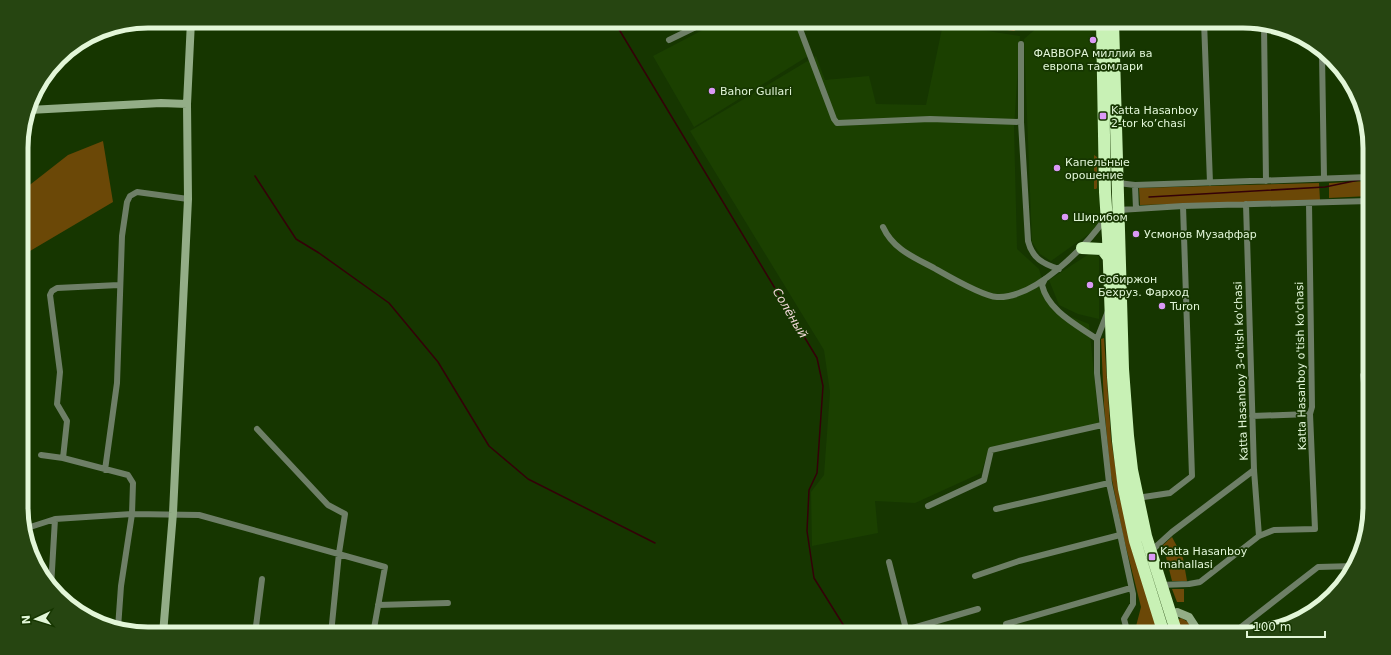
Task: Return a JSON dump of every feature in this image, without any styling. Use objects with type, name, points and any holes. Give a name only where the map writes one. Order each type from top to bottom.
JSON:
[{"type":"highway","points":[[1102,28],[1104,160],[1114,401],[1124,489],[1135,541],[1162,627]]},
{"type":"highway","points":[[1113,28],[1123,369],[1130,453],[1137,498],[1150,552],[1175,627]]},
{"type":"highway","points":[[1107,216],[1119,210]]},
{"type":"highway","points":[[1082,248],[1102,248],[1109,258]]},
{"type":"street","points":[[164,627],[174,513],[188,199],[187,104],[191,28]]},
{"type":"street","points":[[670,40],[694,28]]},
{"type":"street","points":[[801,28],[834,119],[837,123],[930,119],[1021,122]]},
{"type":"street","points":[[1204,28],[1210,183]]},
{"type":"street","points":[[1264,30],[1266,180]]},
{"type":"street","points":[[1021,44],[1021,122],[1030,249],[1041,262],[1059,269]]},
{"type":"street","points":[[1322,58],[1324,178]]},
{"type":"street","points":[[34,110],[161,103],[187,104]]},
{"type":"street","points":[[1118,183],[1135,185],[1363,177]]},
{"type":"street","points":[[1135,185],[1136,209]]},
{"type":"street","points":[[105,470],[114,420],[117,383],[122,236],[127,202],[130,196],[137,192],[188,199]]},
{"type":"street","points":[[1119,210],[1183,206],[1363,201]]},
{"type":"street","name":"Katta Hasanboy o'tish ko'chasi","points":[[1260,536],[1274,530],[1315,529],[1310,414],[1312,407],[1309,203]]},
{"type":"street","name":"Katta Hasanboy 3-o'tish ko'chasi","points":[[1246,204],[1254,470],[1260,536]]},
{"type":"street","points":[[1137,498],[1170,493],[1192,476],[1183,206]]},
{"type":"street","points":[[883,227],[888,238],[899,249],[966,286],[997,297],[1015,294],[1045,279],[1059,269],[1082,248],[1107,216]]},
{"type":"street","points":[[1045,279],[1042,285],[1044,292],[1057,310],[1097,339]]},
{"type":"street","points":[[63,458],[67,421],[56,404],[60,372],[50,295],[52,291],[57,288],[120,285]]},
{"type":"street","points":[[1111,306],[1097,339],[1097,373],[1109,483],[1132,588],[1133,604],[1124,620],[1126,627]]},
{"type":"street","points":[[1252,416],[1310,414]]},
{"type":"street","points":[[928,506],[984,480],[991,450],[1102,425]]},
{"type":"street","points":[[257,429],[328,505],[346,514],[339,553],[331,627]]},
{"type":"street","points":[[41,455],[63,458],[128,475],[132,478],[132,514],[121,586],[118,623]]},
{"type":"street","points":[[1150,552],[1172,532],[1254,470]]},
{"type":"street","points":[[996,509],[1109,483]]},
{"type":"street","points":[[30,527],[55,519],[132,514],[174,513],[199,515],[339,553],[385,567],[374,627]]},
{"type":"street","points":[[51,577],[55,519]]},
{"type":"street","points":[[974,576],[1026,559],[1120,535]]},
{"type":"street","points":[[1160,585],[1200,582],[1260,536]]},
{"type":"street","points":[[889,562],[905,627]]},
{"type":"street","points":[[1241,627],[1318,567],[1347,566]]},
{"type":"street","points":[[256,627],[262,579]]},
{"type":"street","points":[[1160,585],[1170,601],[1186,615],[1195,627]]},
{"type":"street","points":[[1006,624],[1132,588]]},
{"type":"street","points":[[378,605],[448,603]]},
{"type":"street","points":[[922,627],[978,609]]},
{"type":"street","points":[[1171,617],[1177,612],[1186,615]]},
{"type":"shaded area","name":"Bahor Gullari","points":[[707,28],[797,28],[808,56],[694,127],[653,56]]},
{"type":"shaded area","points":[[942,28],[969,28],[1020,36],[1014,127],[1017,249],[1039,269],[1051,309],[1089,324],[1099,424],[989,448],[981,473],[915,503],[875,501],[878,533],[812,546],[811,492],[824,475],[830,392],[824,350],[690,131],[816,56],[825,80],[869,76],[876,104],[926,105]]},
{"type":"shaded area","points":[[993,28],[1019,28],[1014,31]]},
{"type":"shaded area","points":[[1037,28],[1097,28],[1100,226],[1051,261],[1040,254],[1032,242],[1024,39]]},
{"type":"shaded area","points":[[103,141],[113,202],[30,251],[28,248],[28,186],[68,155]]},
{"type":"shaded area","points":[[1094,155],[1097,157],[1096,189],[1094,189]]},
{"type":"shaded area","points":[[1363,181],[1363,196],[1329,198],[1329,183]]},
{"type":"shaded area","points":[[1319,183],[1320,200],[1140,205],[1139,188]]},
{"type":"shaded area","points":[[1089,254],[1099,256],[1099,319],[1078,314],[1059,305],[1049,280]]},
{"type":"shaded area","points":[[1104,338],[1111,438],[1120,499],[1158,627],[1136,627],[1141,607],[1123,535],[1110,470],[1104,405],[1101,339]]},
{"type":"shaded area","points":[[1172,537],[1183,558],[1187,581],[1172,581],[1163,545]]},
{"type":"shaded area","points":[[1172,589],[1184,589],[1184,602],[1177,602]]},
{"type":"shaded area","points":[[1181,618],[1188,622],[1190,627],[1180,627],[1178,620]]},
{"type":"waterway","name":"Солёный","points":[[618,28],[817,358],[823,386],[817,473],[809,490],[807,531],[814,578],[845,627]]},
{"type":"waterway","points":[[255,176],[296,239],[319,253],[389,303],[438,362],[489,446],[528,479],[655,543]]},
{"type":"waterway","points":[[1149,197],[1325,187],[1359,180]]},
{"type":"place","name":"ФАВВОРА миллий ва европа таомлари","points":[[1093,40]]},
{"type":"place","name":"Bahor Gullari","points":[[712,91]]},
{"type":"place","name":"Katta Hasanboy 2-tor ko’chasi","points":[[1103,116]]},
{"type":"place","name":"Капельные орошение","points":[[1057,168]]},
{"type":"place","name":"Ширибом","points":[[1065,217]]},
{"type":"place","name":"Усмонов Музаффар","points":[[1136,234]]},
{"type":"place","name":"Собиржон Бехруз. Фарход","points":[[1090,285]]},
{"type":"place","name":"Turon","points":[[1162,306]]},
{"type":"place","name":"Katta Hasanboy mahallasi","points":[[1152,557]]}]
